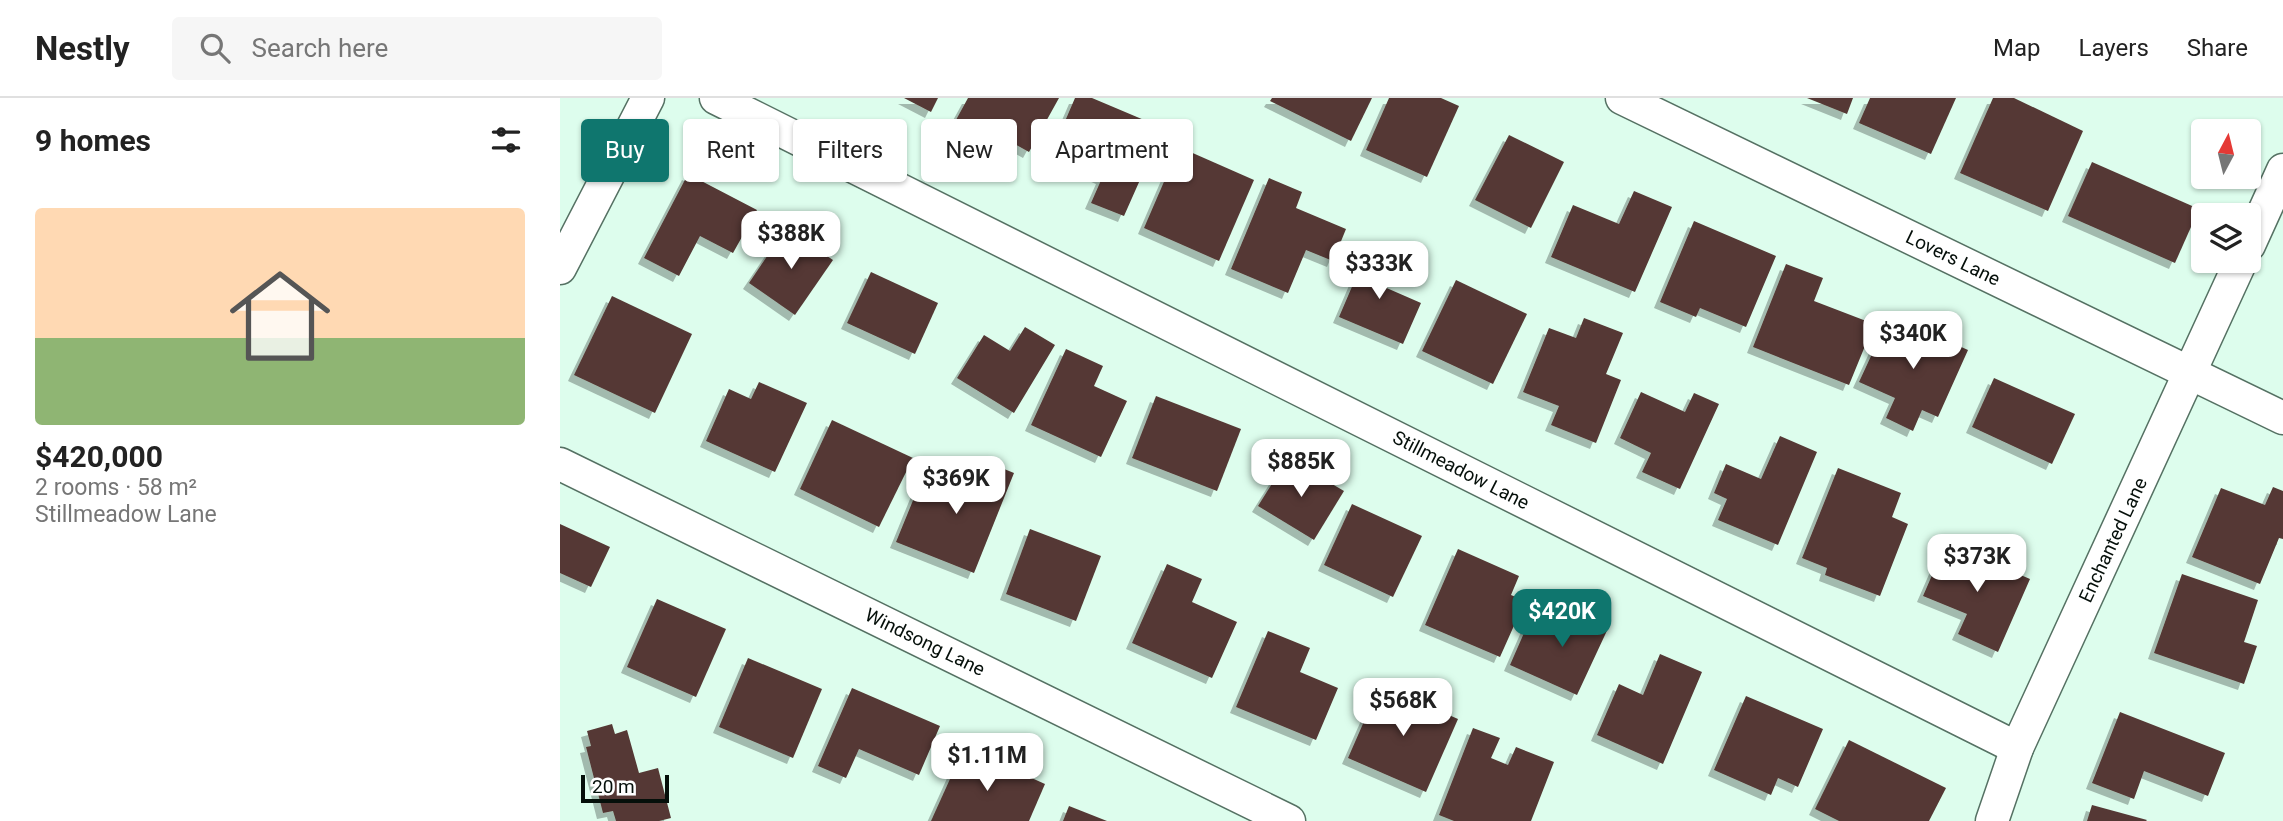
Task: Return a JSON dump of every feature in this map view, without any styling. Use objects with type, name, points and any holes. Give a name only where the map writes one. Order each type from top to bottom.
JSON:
[{"type":"street","points":[[560,268],[648,98]]},
{"type":"street","name":"Stillmeadow Lane","points":[[716,98],[2017,748]]},
{"type":"street","name":"Lovers Lane","points":[[1622,98],[2283,418]]},
{"type":"street","points":[[2261,219],[2283,170]]},
{"type":"street","name":"Enchanted Lane","points":[[1992,821],[2017,748],[2236,273]]},
{"type":"street","name":"Windsong Lane","points":[[560,464],[1289,821]]},
{"type":"building","points":[[904,98],[938,98],[931,112]]},
{"type":"building","points":[[968,98],[1059,98],[1047,119],[1031,119],[1029,152],[1017,145],[1017,119],[956,119]]},
{"type":"building","points":[[1075,98],[1092,98],[1142,119],[1066,119]]},
{"type":"building","points":[[1272,98],[1372,98],[1351,141],[1270,101]]},
{"type":"building","points":[[1389,98],[1441,98],[1459,106],[1427,177],[1366,150]]},
{"type":"building","points":[[1807,98],[1853,98],[1847,114]]},
{"type":"building","points":[[1870,98],[1956,98],[1931,154],[1859,123]]},
{"type":"building","points":[[1993,98],[2014,98],[2083,131],[2048,211],[1960,173]]},
{"type":"building","points":[[1509,135],[1564,162],[1531,228],[1475,200]]},
{"type":"building","points":[[1193,153],[1254,180],[1219,261],[1144,228],[1164,182],[1193,182]]},
{"type":"building","points":[[2092,162],[2191,205],[2191,227],[2175,263],[2068,216]]},
{"type":"building","points":[[1269,178],[1302,192],[1296,208],[1346,229],[1333,261],[1306,250],[1288,293],[1231,269]]},
{"type":"building","points":[[684,182],[703,182],[757,210],[733,253],[700,236],[679,276],[644,258]]},
{"type":"building","points":[[1100,182],[1139,182],[1124,216],[1091,203]]},
{"type":"building","points":[[1634,191],[1672,207],[1635,292],[1551,257],[1573,205],[1619,224]]},
{"type":"building","points":[[1694,221],[1776,256],[1746,327],[1700,308],[1696,317],[1660,302]]},
{"type":"building","points":[[786,228],[833,260],[795,315],[749,283]]},
{"type":"building","points":[[1369,247],[1394,258],[1382,286],[1421,303],[1403,344],[1339,317]]},
{"type":"building","points":[[1786,264],[1823,278],[1814,301],[1874,324],[1849,385],[1753,347]]},
{"type":"building","points":[[871,272],[938,303],[915,354],[847,323]]},
{"type":"building","points":[[1456,280],[1527,314],[1493,384],[1422,351]]},
{"type":"building","points":[[612,296],[692,334],[655,413],[574,375]]},
{"type":"building","points":[[1890,315],[1968,350],[1938,417],[1922,410],[1913,431],[1886,418],[1895,398],[1859,382]]},
{"type":"building","points":[[1584,318],[1623,333],[1606,374],[1621,380],[1596,443],[1551,425],[1559,406],[1523,392],[1549,328],[1576,338]]},
{"type":"building","points":[[1025,327],[1055,345],[1014,413],[957,378],[984,335],[1010,351]]},
{"type":"building","points":[[1066,349],[1103,366],[1094,386],[1127,401],[1101,457],[1031,425]]},
{"type":"building","points":[[1994,378],[2075,414],[2052,464],[1972,427]]},
{"type":"building","points":[[759,382],[807,403],[775,472],[706,441],[729,389],[751,399]]},
{"type":"building","points":[[1641,392],[1685,412],[1694,393],[1719,404],[1680,489],[1642,472],[1651,453],[1620,438]]},
{"type":"building","points":[[1156,396],[1241,429],[1217,491],[1132,458]]},
{"type":"building","points":[[832,420],[913,458],[879,527],[800,489]]},
{"type":"building","points":[[1780,436],[1817,452],[1778,545],[1718,520],[1727,499],[1714,493],[1726,464],[1761,479]]},
{"type":"building","points":[[977,458],[1014,473],[974,573],[896,542],[923,476],[964,492]]},
{"type":"building","points":[[1288,458],[1344,491],[1314,540],[1258,506]]},
{"type":"building","points":[[1838,468],[1901,493],[1892,517],[1908,524],[1880,596],[1825,575],[1827,568],[1802,558]]},
{"type":"building","points":[[2273,487],[2283,491],[2283,539],[2279,538],[2260,584],[2192,557],[2221,488],[2265,505]]},
{"type":"building","points":[[1352,504],[1422,536],[1393,597],[1324,565]]},
{"type":"building","points":[[560,524],[610,547],[591,587],[560,573]]},
{"type":"building","points":[[1030,529],[1101,556],[1076,621],[1006,594]]},
{"type":"building","points":[[1946,543],[2030,579],[1998,652],[1958,634],[1967,614],[1923,596]]},
{"type":"building","points":[[1458,549],[1519,576],[1511,595],[1525,601],[1500,657],[1425,625]]},
{"type":"building","points":[[1167,564],[1202,579],[1192,602],[1237,622],[1212,678],[1132,643]]},
{"type":"building","points":[[2182,574],[2258,600],[2244,642],[2257,646],[2244,684],[2154,653]]},
{"type":"building","points":[[657,599],[726,629],[696,697],[627,667]]},
{"type":"building","points":[[1573,605],[1611,622],[1577,695],[1510,665],[1531,617],[1562,631]]},
{"type":"building","points":[[1268,631],[1310,648],[1300,672],[1338,688],[1316,740],[1236,707]]},
{"type":"building","points":[[1660,654],[1702,672],[1663,764],[1597,735],[1619,684],[1643,695]]},
{"type":"building","points":[[748,658],[822,689],[793,758],[719,727]]},
{"type":"building","points":[[1380,685],[1458,719],[1426,792],[1348,758]]},
{"type":"building","points":[[852,688],[940,726],[919,775],[859,749],[846,778],[818,766]]},
{"type":"building","points":[[1746,696],[1823,729],[1798,787],[1778,778],[1771,795],[1714,770]]},
{"type":"building","points":[[2120,712],[2225,753],[2208,796],[2144,771],[2134,799],[2092,783]]},
{"type":"building","points":[[612,724],[615,734],[627,730],[639,773],[658,768],[671,818],[659,821],[616,821],[613,811],[603,813],[586,747],[591,746],[587,731]]},
{"type":"building","points":[[1473,728],[1500,738],[1491,758],[1508,765],[1516,747],[1554,762],[1531,821],[1454,821],[1439,815]]},
{"type":"building","points":[[1849,740],[1946,788],[1929,821],[1839,821],[1815,809]]},
{"type":"building","points":[[964,748],[1045,784],[1029,821],[931,821]]},
{"type":"building","points":[[2092,805],[2147,820],[2087,821]]},
{"type":"building","points":[[1069,806],[1107,821],[1063,821]]}]
